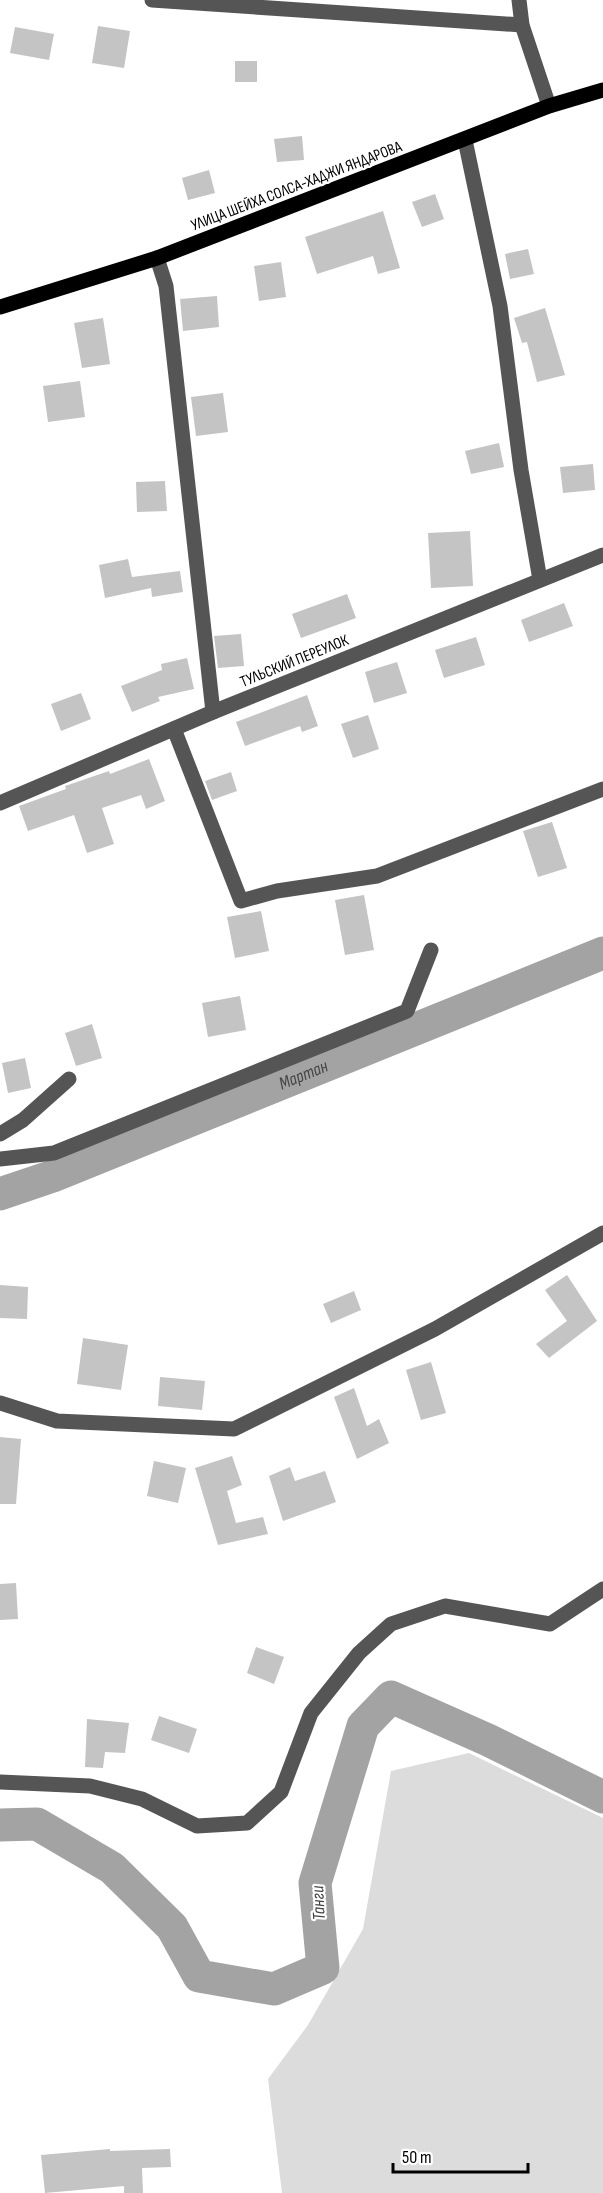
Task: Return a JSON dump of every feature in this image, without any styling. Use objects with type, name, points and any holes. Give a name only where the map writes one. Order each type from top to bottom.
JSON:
[{"type":"main road","name":"УЛИЦА ШЕЙХА СОЛСА-ХАДЖИ ЯНДАРОВА","points":[[0,307],[158,258],[549,106],[603,90]]},
{"type":"street","points":[[152,0],[522,25]]},
{"type":"street","points":[[519,0],[522,25],[549,106]]},
{"type":"street","points":[[465,140],[500,306],[521,470],[540,580]]},
{"type":"street","points":[[158,258],[166,286],[213,712]]},
{"type":"street","name":"ТУЛЬСКИЙ ПЕРЕУЛОК","points":[[0,803],[213,712],[603,555]]},
{"type":"street","points":[[174,729],[241,901],[277,891],[377,876],[603,789]]},
{"type":"street","points":[[0,1159],[54,1153],[407,1011],[431,950]]},
{"type":"street","points":[[0,1134],[23,1120],[69,1079]]},
{"type":"street","points":[[0,1403],[57,1421],[234,1429],[435,1329],[603,1233]]},
{"type":"street","points":[[0,1782],[90,1786],[142,1799],[197,1826],[247,1823],[280,1792],[311,1713],[359,1653],[391,1624],[445,1606],[550,1624],[603,1589]]},
{"type":"shaded area","points":[[469,1753],[603,1818],[603,2193],[282,2193],[268,2079],[308,2025],[363,1929],[391,1771]]},
{"type":"building","points":[[98,26],[130,31],[124,68],[92,63]]},
{"type":"building","points":[[15,27],[54,34],[49,60],[10,53]]},
{"type":"building","points":[[235,61],[257,61],[257,82],[235,82]]},
{"type":"building","points":[[302,136],[304,160],[277,162],[274,139]]},
{"type":"building","points":[[209,170],[215,193],[188,200],[182,178]]},
{"type":"building","points":[[435,194],[444,219],[422,227],[412,202]]},
{"type":"building","points":[[383,211],[400,268],[378,274],[373,256],[317,274],[305,237]]},
{"type":"building","points":[[528,249],[534,274],[510,279],[505,254]]},
{"type":"building","points":[[281,262],[286,297],[259,301],[254,266]]},
{"type":"building","points":[[217,296],[219,327],[183,331],[180,299]]},
{"type":"building","points":[[545,308],[565,375],[537,382],[527,342],[522,343],[514,318]]},
{"type":"building","points":[[103,318],[110,364],[82,368],[74,323]]},
{"type":"building","points":[[80,381],[85,417],[48,422],[43,386]]},
{"type":"building","points":[[223,393],[228,432],[196,436],[191,397]]},
{"type":"building","points":[[499,443],[504,467],[471,474],[465,451]]},
{"type":"building","points":[[593,464],[595,490],[563,493],[560,467]]},
{"type":"building","points":[[165,481],[167,511],[137,512],[136,482]]},
{"type":"building","points":[[470,531],[473,586],[431,588],[428,533]]},
{"type":"building","points":[[128,559],[132,577],[180,571],[183,592],[152,597],[151,588],[105,598],[99,565]]},
{"type":"building","points":[[347,594],[356,618],[301,638],[292,614]]},
{"type":"building","points":[[564,603],[573,626],[529,642],[521,620]]},
{"type":"building","points":[[241,634],[244,666],[218,668],[214,636]]},
{"type":"building","points":[[476,637],[485,665],[444,678],[435,650]]},
{"type":"building","points":[[187,658],[194,689],[158,697],[160,701],[132,712],[121,686],[162,670],[161,664]]},
{"type":"building","points":[[397,662],[407,693],[374,703],[365,672]]},
{"type":"building","points":[[81,693],[91,719],[61,731],[51,704]]},
{"type":"building","points":[[307,695],[318,726],[302,732],[300,726],[245,746],[236,722]]},
{"type":"building","points":[[368,715],[379,749],[353,758],[341,724]]},
{"type":"building","points":[[149,759],[165,801],[146,809],[141,795],[102,808],[114,844],[87,853],[74,815],[28,831],[19,806],[66,789],[65,786],[109,771],[110,774]]},
{"type":"building","points":[[231,772],[237,791],[212,800],[205,781]]},
{"type":"building","points":[[552,822],[567,868],[538,877],[523,831]]},
{"type":"building","points":[[364,895],[374,950],[345,955],[335,900]]},
{"type":"building","points":[[261,911],[269,951],[235,958],[227,917]]},
{"type":"building","points":[[240,996],[246,1030],[208,1037],[202,1003]]},
{"type":"building","points":[[92,1024],[102,1058],[76,1066],[65,1033]]},
{"type":"building","points":[[25,1058],[31,1088],[8,1093],[2,1063]]},
{"type":"building","points":[[567,1275],[597,1321],[549,1358],[536,1344],[567,1321],[545,1290]]},
{"type":"building","points":[[0,1285],[28,1287],[27,1319],[0,1318]]},
{"type":"building","points":[[354,1291],[361,1310],[331,1323],[323,1304]]},
{"type":"building","points":[[83,1338],[128,1345],[121,1390],[77,1384]]},
{"type":"building","points":[[431,1362],[446,1413],[421,1420],[406,1370]]},
{"type":"building","points":[[160,1377],[205,1381],[202,1410],[158,1406]]},
{"type":"building","points":[[354,1388],[367,1426],[379,1419],[389,1443],[357,1459],[334,1397]]},
{"type":"building","points":[[0,1437],[21,1439],[16,1504],[0,1504]]},
{"type":"building","points":[[232,1456],[242,1485],[227,1491],[236,1523],[263,1517],[268,1534],[218,1545],[195,1468]]},
{"type":"building","points":[[154,1461],[186,1468],[178,1503],[147,1496]]},
{"type":"building","points":[[290,1467],[295,1481],[325,1471],[336,1502],[283,1521],[269,1476]]},
{"type":"building","points":[[16,1583],[18,1619],[0,1620],[0,1584]]},
{"type":"building","points":[[256,1647],[284,1657],[274,1684],[247,1673]]},
{"type":"building","points":[[159,1716],[197,1729],[189,1753],[151,1740]]},
{"type":"building","points":[[87,1719],[129,1723],[125,1753],[105,1752],[103,1768],[85,1767]]},
{"type":"building","points":[[110,2149],[110,2151],[170,2149],[171,2167],[142,2168],[143,2193],[124,2193],[124,2186],[45,2193],[41,2155]]},
{"type":"waterway","name":"Мартан","points":[[0,1194],[53,1176],[603,953]]},
{"type":"waterway","name":"Танги","points":[[0,1825],[37,1824],[112,1868],[172,1927],[199,1976],[274,1989],[323,1968],[315,1883],[363,1726],[391,1697],[488,1740],[603,1797]]}]
